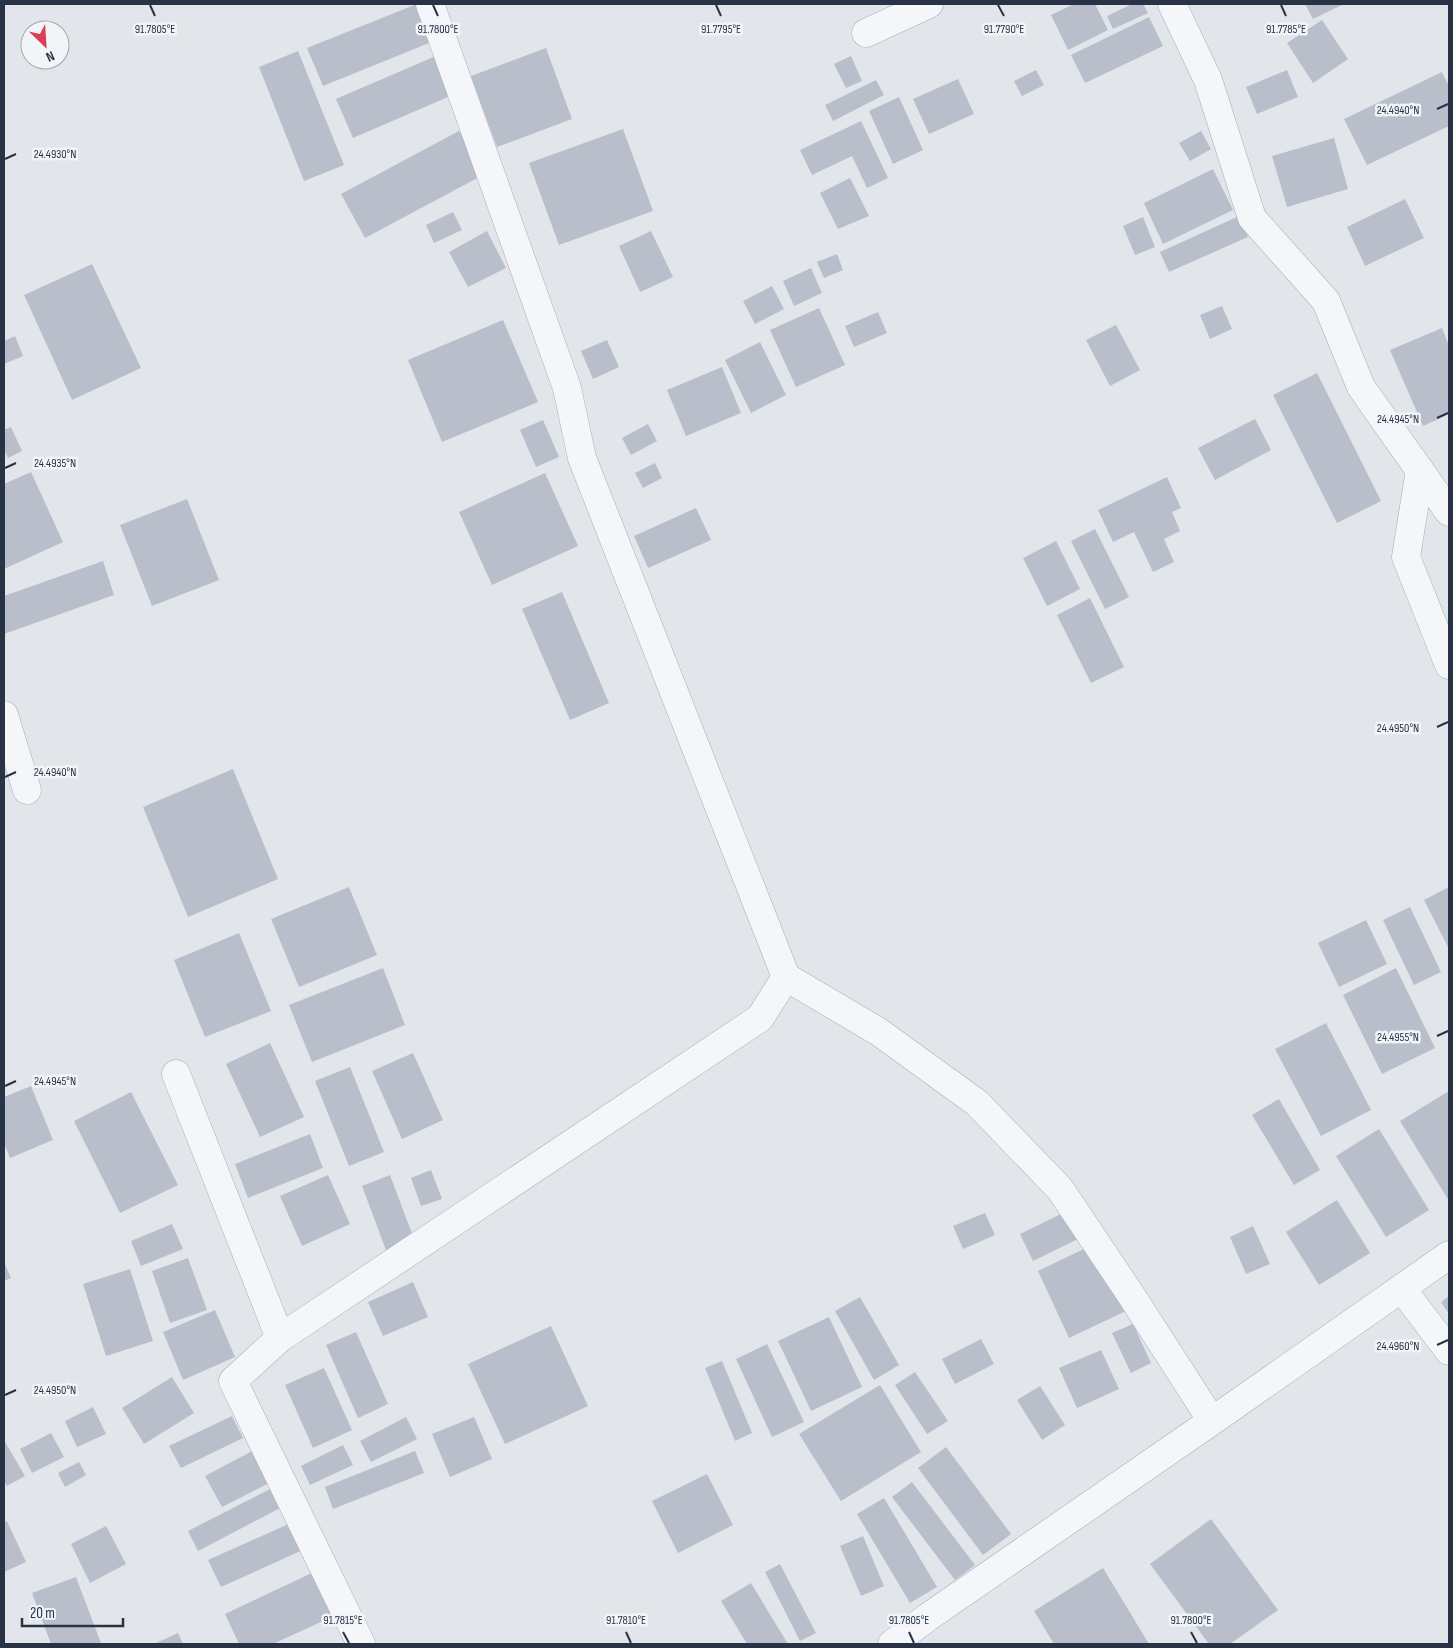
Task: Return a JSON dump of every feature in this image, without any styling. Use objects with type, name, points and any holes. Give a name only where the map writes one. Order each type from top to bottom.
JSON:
[{"type":"street","points":[[430,4],[567,388],[582,458],[786,977],[879,1032],[977,1103],[1060,1190],[1129,1292],[1212,1422]]},
{"type":"street","points":[[866,33],[929,4]]},
{"type":"street","points":[[1172,4],[1208,80],[1252,218],[1326,301],[1361,387],[1449,512]]},
{"type":"street","points":[[1420,470],[1406,557],[1449,665]]},
{"type":"street","points":[[4,715],[27,790]]},
{"type":"street","points":[[361,1644],[233,1381],[280,1338],[760,1018],[786,977]]},
{"type":"street","points":[[176,1074],[280,1338]]},
{"type":"street","points":[[892,1644],[928,1617],[1212,1422],[1449,1255]]},
{"type":"street","points":[[1402,1289],[1449,1351]]},
{"type":"building","points":[[417,4],[434,41],[323,86],[307,48]]},
{"type":"building","points":[[1074,4],[1095,4],[1108,30],[1068,50],[1051,15]]},
{"type":"building","points":[[1132,4],[1143,4],[1148,13],[1113,29],[1107,16]]},
{"type":"building","points":[[1305,4],[1344,4],[1313,19]]},
{"type":"building","points":[[1149,17],[1163,46],[1085,83],[1071,55]]},
{"type":"building","points":[[1322,20],[1348,59],[1313,83],[1287,43]]},
{"type":"building","points":[[546,48],[572,119],[497,147],[471,76]]},
{"type":"building","points":[[298,51],[344,165],[304,181],[259,67]]},
{"type":"building","points":[[438,55],[455,94],[353,138],[336,99]]},
{"type":"building","points":[[851,56],[862,81],[846,88],[834,64]]},
{"type":"building","points":[[1036,70],[1044,85],[1022,96],[1014,81]]},
{"type":"building","points":[[1287,70],[1298,97],[1257,114],[1246,87]]},
{"type":"building","points":[[1442,72],[1449,86],[1449,126],[1367,165],[1344,119]]},
{"type":"building","points":[[958,79],[974,114],[929,134],[913,99]]},
{"type":"building","points":[[876,80],[884,95],[833,121],[825,105]]},
{"type":"building","points":[[899,97],[923,150],[893,164],[869,111]]},
{"type":"building","points":[[861,121],[888,178],[867,188],[852,156],[812,175],[800,150]]},
{"type":"building","points":[[623,129],[653,211],[559,245],[529,163]]},
{"type":"building","points":[[459,131],[483,175],[365,238],[341,194]]},
{"type":"building","points":[[1201,131],[1211,149],[1190,161],[1179,143]]},
{"type":"building","points":[[1334,138],[1348,189],[1287,207],[1272,156]]},
{"type":"building","points":[[1213,169],[1233,210],[1163,244],[1144,203]]},
{"type":"building","points":[[850,178],[869,216],[838,229],[820,193]]},
{"type":"building","points":[[1405,199],[1424,238],[1365,266],[1347,227]]},
{"type":"building","points":[[453,212],[462,230],[434,243],[426,225]]},
{"type":"building","points":[[1239,216],[1248,237],[1169,272],[1160,252]]},
{"type":"building","points":[[1143,217],[1155,247],[1135,255],[1123,226]]},
{"type":"building","points":[[487,231],[506,268],[468,287],[449,252]]},
{"type":"building","points":[[651,231],[673,277],[640,292],[619,246]]},
{"type":"building","points":[[837,254],[843,270],[824,278],[817,262]]},
{"type":"building","points":[[92,264],[141,368],[72,400],[24,295]]},
{"type":"building","points":[[811,268],[822,293],[794,306],[783,281]]},
{"type":"building","points":[[772,286],[784,309],[755,324],[743,301]]},
{"type":"building","points":[[1222,306],[1232,329],[1210,339],[1200,315]]},
{"type":"building","points":[[819,308],[845,365],[796,387],[770,330]]},
{"type":"building","points":[[878,312],[887,333],[854,347],[845,326]]},
{"type":"building","points":[[503,320],[538,402],[442,442],[408,360]]},
{"type":"building","points":[[1116,325],[1140,370],[1110,386],[1086,340]]},
{"type":"building","points":[[1442,328],[1449,346],[1449,414],[1423,426],[1390,350]]},
{"type":"building","points":[[15,336],[23,356],[4,364],[4,341]]},
{"type":"building","points":[[607,340],[619,367],[593,379],[581,351]]},
{"type":"building","points":[[760,342],[786,395],[751,413],[725,360]]},
{"type":"building","points":[[722,367],[741,413],[686,436],[667,390]]},
{"type":"building","points":[[1317,373],[1381,501],[1337,523],[1273,395]]},
{"type":"building","points":[[1255,419],[1271,450],[1215,480],[1198,448]]},
{"type":"building","points":[[543,420],[559,457],[536,467],[520,430]]},
{"type":"building","points":[[648,424],[657,441],[631,455],[622,438]]},
{"type":"building","points":[[11,427],[22,451],[8,458],[4,450],[4,430]]},
{"type":"building","points":[[655,463],[662,478],[643,488],[635,473]]},
{"type":"building","points":[[31,472],[63,542],[4,569],[4,484]]},
{"type":"building","points":[[545,473],[578,546],[492,585],[459,512]]},
{"type":"building","points":[[1167,477],[1181,508],[1172,512],[1180,531],[1164,539],[1174,562],[1153,572],[1134,532],[1113,542],[1098,510]]},
{"type":"building","points":[[187,499],[219,580],[152,606],[120,525]]},
{"type":"building","points":[[696,508],[711,540],[648,568],[634,536]]},
{"type":"building","points":[[1095,529],[1129,597],[1105,609],[1071,541]]},
{"type":"building","points":[[1056,541],[1080,589],[1047,606],[1023,558]]},
{"type":"building","points":[[103,561],[114,595],[4,634],[4,596]]},
{"type":"building","points":[[562,592],[609,703],[570,720],[522,609]]},
{"type":"building","points":[[1090,598],[1124,667],[1091,683],[1057,615]]},
{"type":"building","points":[[233,769],[278,879],[188,917],[143,807]]},
{"type":"building","points":[[349,887],[377,955],[299,987],[271,919]]},
{"type":"building","points":[[1449,887],[1449,949],[1424,900]]},
{"type":"building","points":[[1410,907],[1441,972],[1414,985],[1383,920]]},
{"type":"building","points":[[1366,920],[1387,964],[1339,987],[1318,943]]},
{"type":"building","points":[[239,933],[271,1011],[205,1037],[174,960]]},
{"type":"building","points":[[383,968],[405,1025],[312,1062],[289,1005]]},
{"type":"building","points":[[1396,968],[1435,1048],[1382,1074],[1343,995]]},
{"type":"building","points":[[1326,1023],[1371,1110],[1321,1136],[1275,1049]]},
{"type":"building","points":[[270,1043],[304,1117],[260,1137],[226,1064]]},
{"type":"building","points":[[413,1053],[443,1120],[402,1139],[372,1071]]},
{"type":"building","points":[[350,1067],[384,1152],[349,1166],[315,1081]]},
{"type":"building","points":[[31,1086],[53,1140],[10,1158],[4,1143],[4,1097]]},
{"type":"building","points":[[1449,1091],[1449,1201],[1400,1121]]},
{"type":"building","points":[[131,1092],[178,1185],[120,1213],[74,1121]]},
{"type":"building","points":[[1279,1099],[1320,1170],[1294,1185],[1252,1115]]},
{"type":"building","points":[[1379,1129],[1429,1210],[1386,1237],[1336,1156]]},
{"type":"building","points":[[310,1134],[323,1168],[248,1198],[235,1164]]},
{"type":"building","points":[[431,1170],[442,1199],[421,1206],[411,1178]]},
{"type":"building","points":[[328,1175],[350,1224],[302,1246],[280,1196]]},
{"type":"building","points":[[390,1175],[414,1239],[386,1250],[362,1186]]},
{"type":"building","points":[[1337,1200],[1370,1253],[1319,1285],[1286,1232]]},
{"type":"building","points":[[1067,1211],[1080,1238],[1033,1261],[1020,1234]]},
{"type":"building","points":[[985,1213],[995,1235],[963,1249],[953,1226]]},
{"type":"building","points":[[172,1224],[183,1249],[141,1266],[131,1241]]},
{"type":"building","points":[[1253,1226],[1270,1264],[1246,1274],[1230,1237]]},
{"type":"building","points":[[1094,1244],[1126,1311],[1069,1338],[1038,1271]]},
{"type":"building","points":[[188,1258],[207,1310],[170,1323],[152,1271]]},
{"type":"building","points":[[4,1262],[11,1278],[4,1281]]},
{"type":"building","points":[[130,1269],[153,1341],[106,1356],[83,1284]]},
{"type":"building","points":[[413,1282],[428,1317],[383,1336],[368,1302]]},
{"type":"building","points":[[1449,1296],[1449,1314],[1441,1302]]},
{"type":"building","points":[[860,1297],[899,1365],[874,1380],[835,1311]]},
{"type":"building","points":[[215,1310],[235,1357],[183,1380],[163,1332]]},
{"type":"building","points":[[829,1317],[862,1387],[811,1411],[778,1341]]},
{"type":"building","points":[[1133,1324],[1151,1363],[1131,1373],[1112,1333]]},
{"type":"building","points":[[551,1326],[588,1406],[505,1444],[468,1364]]},
{"type":"building","points":[[356,1332],[388,1404],[358,1418],[326,1345]]},
{"type":"building","points":[[981,1339],[994,1364],[955,1384],[942,1359]]},
{"type":"building","points":[[767,1344],[804,1422],[772,1437],[736,1359]]},
{"type":"building","points":[[1101,1350],[1119,1389],[1077,1408],[1059,1368]]},
{"type":"building","points":[[722,1361],[752,1433],[735,1441],[705,1368]]},
{"type":"building","points":[[324,1368],[352,1430],[313,1448],[285,1385]]},
{"type":"building","points":[[915,1372],[948,1421],[927,1434],[895,1385]]},
{"type":"building","points":[[172,1377],[194,1413],[144,1444],[122,1408]]},
{"type":"building","points":[[880,1385],[921,1452],[841,1501],[799,1434]]},
{"type":"building","points":[[1040,1386],[1065,1425],[1042,1440],[1017,1400]]},
{"type":"building","points":[[93,1407],[106,1434],[77,1447],[65,1421]]},
{"type":"building","points":[[232,1416],[243,1438],[181,1468],[169,1446]]},
{"type":"building","points":[[406,1417],[417,1439],[371,1462],[360,1441]]},
{"type":"building","points":[[474,1417],[492,1459],[450,1477],[432,1434]]},
{"type":"building","points":[[51,1433],[64,1457],[32,1473],[20,1449]]},
{"type":"building","points":[[4,1440],[25,1476],[7,1486],[4,1481]]},
{"type":"building","points":[[343,1445],[353,1465],[310,1485],[301,1466]]},
{"type":"building","points":[[946,1447],[1011,1534],[983,1555],[918,1468]]},
{"type":"building","points":[[256,1449],[273,1481],[222,1507],[205,1476]]},
{"type":"building","points":[[415,1451],[424,1473],[333,1509],[325,1487]]},
{"type":"building","points":[[79,1462],[86,1475],[65,1487],[58,1473]]},
{"type":"building","points":[[707,1474],[733,1525],[678,1553],[652,1501]]},
{"type":"building","points":[[912,1482],[975,1565],[955,1580],[892,1497]]},
{"type":"building","points":[[272,1488],[282,1507],[198,1551],[188,1531]]},
{"type":"building","points":[[884,1498],[937,1587],[910,1603],[857,1514]]},
{"type":"building","points":[[1211,1519],[1278,1610],[1230,1644],[1209,1644],[1150,1564]]},
{"type":"building","points":[[7,1521],[26,1562],[4,1572],[4,1522]]},
{"type":"building","points":[[293,1522],[305,1549],[221,1587],[208,1560]]},
{"type":"building","points":[[106,1526],[126,1564],[90,1583],[71,1544]]},
{"type":"building","points":[[863,1536],[884,1586],[861,1596],[840,1546]]},
{"type":"building","points":[[780,1564],[816,1633],[800,1641],[765,1572]]},
{"type":"building","points":[[1103,1568],[1149,1644],[1054,1644],[1034,1611]]},
{"type":"building","points":[[316,1571],[336,1615],[273,1644],[239,1644],[225,1614]]},
{"type":"building","points":[[76,1577],[101,1643],[51,1644],[32,1593]]},
{"type":"building","points":[[751,1583],[788,1644],[747,1644],[721,1601]]},
{"type":"building","points":[[178,1633],[183,1644],[154,1644]]}]
